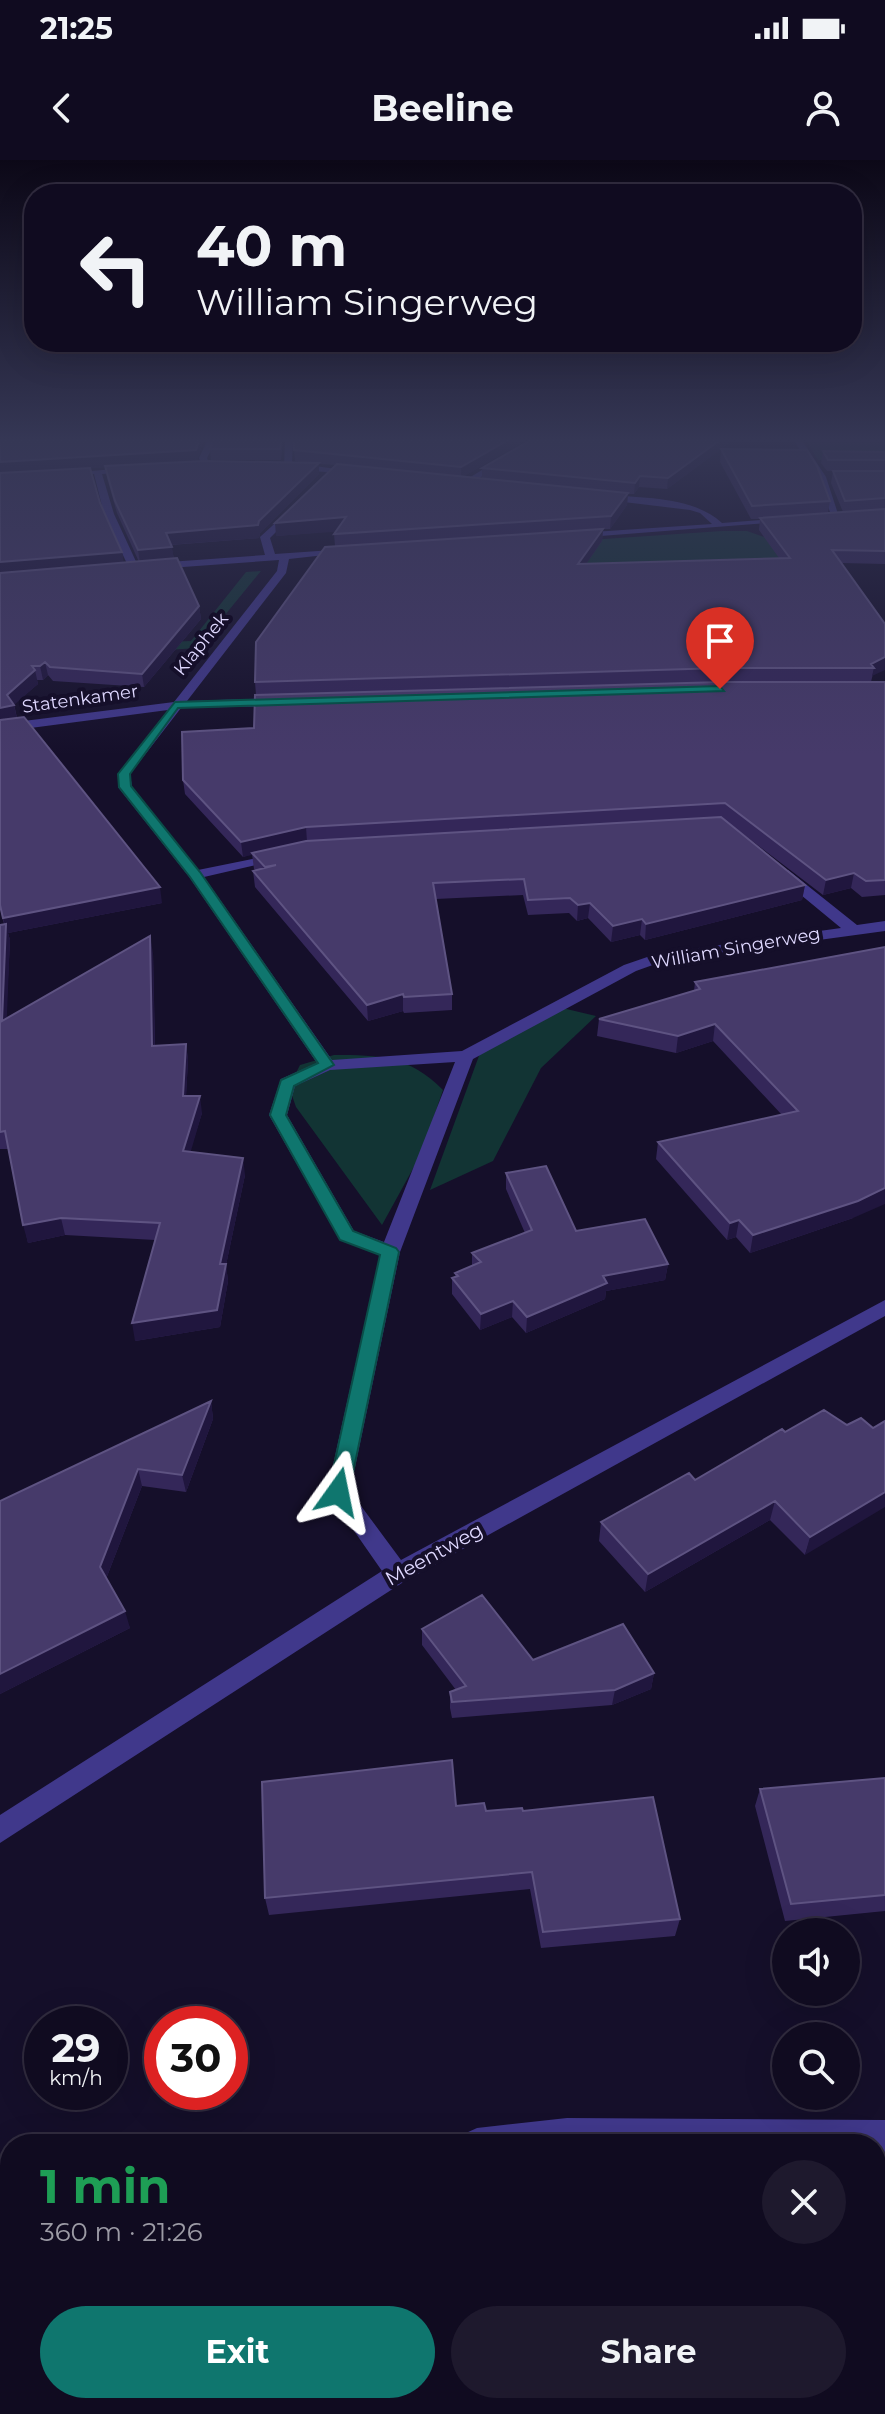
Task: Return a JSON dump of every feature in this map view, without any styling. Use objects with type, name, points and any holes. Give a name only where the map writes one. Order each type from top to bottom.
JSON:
[{"type":"street","points":[[123,544],[134,568]]},
{"type":"street","name":"Klaphek","points":[[270,544],[278,556],[282,571],[124,774],[125,787],[195,875],[327,1065]]},
{"type":"street","points":[[119,570],[363,551]]},
{"type":"street","name":"Statenkamer","points":[[0,728],[175,705],[300,701]]},
{"type":"street","points":[[195,875],[293,852]]},
{"type":"street","points":[[770,862],[851,928]]},
{"type":"street","name":"William Singerweg","points":[[390,1252],[347,1235],[278,1115],[287,1083],[327,1065],[466,1056],[630,968],[661,957],[851,928],[885,926]]},
{"type":"street","points":[[397,1574],[338,1492],[390,1252],[466,1056]]},
{"type":"street","name":"Meentweg","points":[[0,1830],[397,1574],[885,1307]]},
{"type":"green space","points":[[528,544],[785,544],[836,562],[621,568],[340,557]]},
{"type":"green space","points":[[261,571],[198,648],[106,654],[92,645],[191,641],[246,572]]},
{"type":"green space","points":[[558,1007],[596,1016],[541,1068],[493,1161],[430,1190],[480,1053]]},
{"type":"green space","points":[[334,1055],[380,1057],[406,1064],[443,1090],[421,1154],[382,1225],[296,1107],[289,1087],[300,1065]]},
{"type":"building","points":[[0,544],[118,544],[122,552],[0,562]]},
{"type":"building","points":[[135,544],[171,544],[172,547],[138,550]]},
{"type":"building","points":[[592,544],[578,564],[790,558],[780,544],[885,544],[885,551],[832,550],[885,624],[885,657],[871,664],[874,668],[722,668],[255,682],[256,642],[325,547]]},
{"type":"building","points":[[177,558],[199,606],[142,674],[50,667],[45,662],[32,666],[35,670],[7,695],[14,705],[0,708],[0,573]]},
{"type":"building","points":[[722,682],[885,682],[885,880],[866,881],[854,873],[826,880],[725,803],[306,827],[241,842],[183,780],[182,732],[254,728],[255,695]]},
{"type":"building","points":[[24,717],[160,887],[3,918],[0,905],[0,720]]},
{"type":"building","points":[[721,817],[805,885],[646,924],[642,919],[613,926],[590,903],[578,905],[570,898],[528,900],[524,879],[433,883],[452,994],[404,997],[403,994],[367,1005],[253,871],[276,865],[265,867],[252,853],[306,841]]},
{"type":"building","points":[[6,924],[2,1021],[150,936],[152,1046],[186,1044],[183,1096],[200,1096],[183,1151],[243,1158],[220,1264],[226,1264],[217,1310],[132,1323],[160,1223],[61,1218],[23,1225],[5,1131],[0,1132],[0,925]]},
{"type":"building","points":[[885,947],[885,1188],[858,1201],[753,1235],[739,1220],[730,1223],[658,1142],[798,1111],[715,1024],[678,1036],[599,1019],[700,989],[695,982]]},
{"type":"building","points":[[546,1166],[576,1231],[645,1219],[668,1264],[603,1276],[607,1283],[527,1317],[513,1301],[481,1314],[452,1278],[458,1276],[455,1273],[481,1262],[472,1253],[532,1230],[506,1173]]},
{"type":"building","points":[[211,1401],[182,1475],[138,1469],[100,1567],[125,1611],[0,1674],[0,1501]]},
{"type":"building","points":[[824,1410],[847,1425],[861,1418],[873,1428],[885,1421],[885,1492],[810,1537],[775,1501],[648,1574],[601,1522],[689,1473],[695,1480],[782,1429],[785,1432]]},
{"type":"building","points":[[482,1595],[533,1660],[623,1624],[654,1673],[615,1690],[452,1702],[450,1692],[466,1686],[422,1629]]},
{"type":"building","points":[[452,1760],[456,1806],[484,1803],[486,1811],[522,1808],[523,1811],[653,1797],[680,1919],[543,1932],[532,1872],[265,1898],[262,1782]]},
{"type":"building","points":[[885,1778],[885,1895],[791,1904],[760,1789]]},
{"type":"route","points":[[338,1492],[390,1252],[347,1235],[278,1115],[287,1083],[327,1065],[195,875],[125,787],[124,774],[175,705],[720,689]]}]
